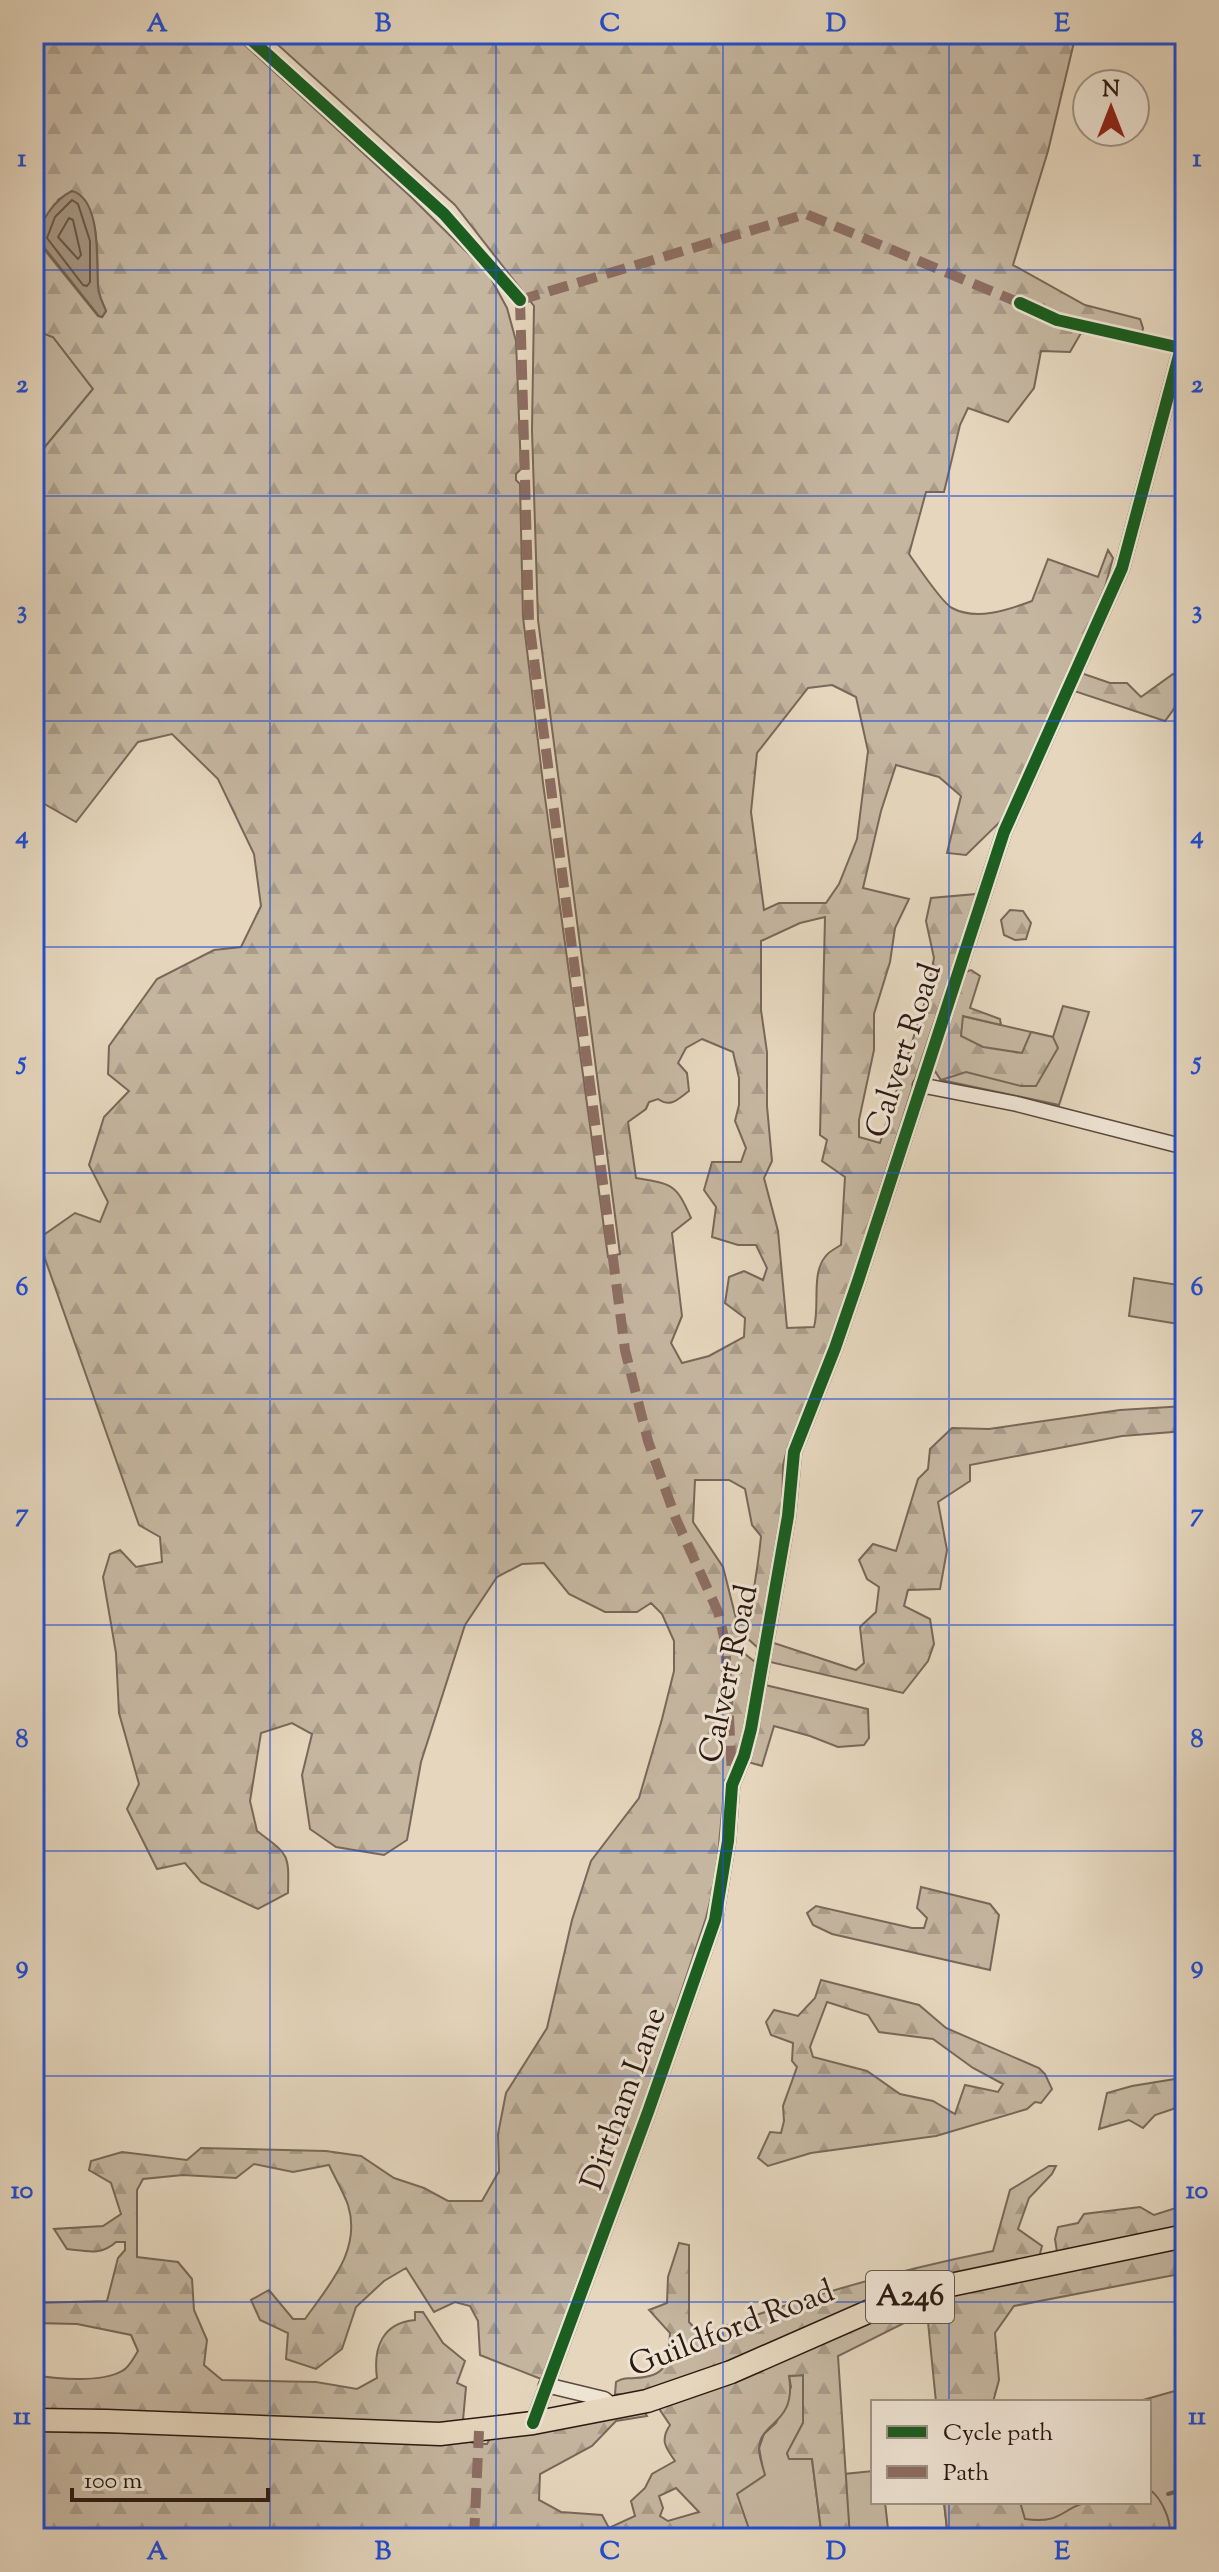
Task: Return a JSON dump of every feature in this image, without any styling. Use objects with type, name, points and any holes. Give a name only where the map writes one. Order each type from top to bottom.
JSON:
[{"type":"main road","name":"Guildford Road","points":[[533,2423],[647,2401],[731,2372],[870,2311],[936,2288],[1185,2236]]},
{"type":"main road","name":"A246","points":[[34,2420],[440,2434],[533,2423]]},
{"type":"street","name":"Calvert Road","points":[[732,1785],[751,1729],[788,1516],[794,1452],[835,1348],[1004,832],[1122,568],[1183,346]]},
{"type":"street","points":[[920,1085],[1017,1104],[1185,1147]]},
{"type":"street","name":"Dirtham Lane","points":[[533,2423],[715,1920],[728,1841],[732,1785]]},
{"type":"street","points":[[546,2385],[604,2399],[614,2407]]},
{"type":"green space","points":[[34,34],[233,34],[411,197],[488,273],[507,308],[516,341],[521,469],[516,474],[516,480],[520,484],[523,617],[608,1257],[620,1254],[538,620],[532,430],[534,306],[455,205],[266,34],[1076,34],[1048,151],[1013,265],[1085,305],[1140,319],[1143,328],[1140,343],[1081,333],[1070,352],[1041,351],[1034,388],[1008,422],[968,408],[960,425],[944,492],[926,492],[909,554],[942,599],[961,612],[992,613],[1032,601],[1048,559],[1098,577],[1108,550],[1113,558],[1105,587],[1007,815],[966,855],[947,853],[961,796],[939,777],[896,765],[881,811],[863,888],[909,899],[895,928],[890,962],[874,1014],[874,1050],[859,1120],[859,1137],[880,1143],[926,998],[934,958],[926,921],[931,898],[977,894],[833,1337],[788,1446],[783,1465],[782,1520],[761,1643],[757,1647],[746,1637],[761,1536],[752,1525],[745,1489],[729,1480],[695,1480],[693,1522],[723,1567],[745,1654],[755,1662],[750,1707],[738,1758],[725,1780],[716,1877],[706,1918],[613,2195],[541,2379],[480,2355],[478,2321],[470,2306],[455,2302],[434,2312],[406,2268],[384,2281],[356,2307],[342,2349],[316,2369],[286,2359],[288,2333],[260,2320],[251,2300],[269,2290],[293,2319],[305,2319],[333,2280],[347,2252],[351,2221],[348,2205],[329,2165],[293,2172],[254,2164],[236,2178],[183,2175],[143,2179],[137,2190],[137,2257],[178,2262],[192,2279],[194,2310],[207,2340],[204,2365],[222,2380],[316,2382],[357,2389],[377,2378],[379,2347],[387,2332],[404,2322],[415,2320],[415,2312],[423,2312],[443,2343],[465,2361],[457,2383],[466,2387],[463,2420],[451,2428],[34,2413],[34,2375],[91,2379],[113,2375],[125,2370],[138,2351],[131,2335],[77,2324],[34,2323],[34,2303],[107,2301],[118,2258],[125,2250],[125,2242],[116,2242],[99,2251],[67,2249],[54,2229],[103,2226],[121,2214],[111,2183],[89,2170],[91,2161],[122,2152],[187,2160],[201,2148],[326,2151],[361,2156],[394,2178],[424,2188],[448,2201],[482,2201],[499,2171],[498,2134],[506,2093],[547,2028],[572,1920],[591,1861],[639,1798],[674,1671],[674,1641],[662,1614],[651,1603],[637,1612],[605,1612],[569,1594],[544,1563],[522,1564],[497,1577],[465,1625],[421,1762],[407,1840],[384,1855],[336,1847],[310,1829],[302,1775],[312,1734],[292,1723],[261,1733],[250,1801],[257,1831],[285,1856],[288,1893],[258,1909],[201,1882],[185,1863],[157,1869],[127,1809],[139,1784],[119,1713],[116,1653],[103,1577],[110,1554],[120,1550],[136,1567],[162,1562],[160,1537],[139,1525],[38,1239],[75,1213],[100,1222],[108,1202],[89,1165],[104,1117],[129,1091],[108,1074],[109,1046],[157,979],[214,950],[241,947],[261,906],[254,854],[218,779],[172,734],[138,742],[76,822],[34,798],[34,460],[93,389],[53,337],[34,330]],"holes":[[[72,191],[89,210],[96,234],[98,289],[106,311],[102,317],[43,248],[58,200]],[[832,685],[856,697],[868,751],[857,839],[839,884],[826,903],[779,903],[764,910],[751,812],[757,753],[808,688]],[[825,917],[820,1135],[827,1140],[822,1161],[845,1177],[841,1245],[828,1253],[818,1273],[814,1327],[787,1328],[778,1231],[764,1178],[772,1161],[767,1106],[767,1052],[761,1010],[761,941],[800,923]],[[702,1039],[733,1052],[739,1078],[739,1105],[735,1121],[746,1148],[741,1162],[712,1162],[704,1190],[716,1207],[712,1237],[738,1245],[756,1245],[767,1268],[763,1280],[744,1271],[729,1277],[725,1303],[745,1318],[744,1337],[709,1356],[682,1363],[671,1343],[682,1316],[672,1233],[691,1218],[672,1188],[636,1178],[628,1122],[646,1109],[649,1102],[658,1099],[671,1103],[689,1091],[687,1073],[678,1063],[686,1048]]]},
{"type":"green space","points":[[35,330],[53,337],[93,389],[34,460]]},
{"type":"green space","points":[[1081,673],[1110,683],[1127,683],[1141,697],[1173,674],[1177,676],[1177,705],[1165,721],[1074,691]]},
{"type":"green space","points":[[1010,910],[1023,911],[1031,923],[1026,939],[1015,940],[1004,935],[1001,920]]},
{"type":"green space","points":[[971,970],[980,976],[970,1008],[1000,1019],[1001,1025],[963,1016],[961,1036],[983,1047],[1022,1053],[1031,1032],[1053,1037],[1058,1048],[1036,1086],[1021,1086],[966,1072],[941,1080],[933,1068],[961,974]]},
{"type":"green space","points":[[1063,1006],[1089,1012],[1059,1105],[941,1080],[933,1068],[949,1013],[1053,1037]]},
{"type":"green space","points":[[1134,1278],[1185,1286],[1185,1325],[1129,1316]]},
{"type":"green space","points":[[1185,1406],[1185,1431],[1122,1436],[970,1465],[970,1481],[938,1502],[947,1550],[940,1589],[908,1590],[904,1606],[930,1619],[934,1644],[928,1661],[903,1693],[770,1662],[771,1642],[856,1670],[864,1663],[860,1627],[876,1612],[879,1587],[867,1579],[859,1560],[873,1544],[896,1551],[918,1479],[928,1469],[930,1449],[952,1428],[989,1429],[1120,1410]]},
{"type":"green space","points":[[765,1685],[868,1709],[869,1738],[864,1745],[838,1747],[774,1726],[762,1766],[748,1762]]},
{"type":"green space","points":[[921,1887],[990,1904],[999,1915],[990,1970],[832,1934],[813,1925],[807,1913],[816,1906],[924,1928],[927,1918],[917,1908]]},
{"type":"green space","points":[[821,1980],[919,2005],[946,2028],[1039,2068],[1052,2089],[1041,2103],[1035,2102],[1027,2109],[936,2136],[811,2153],[768,2166],[758,2158],[770,2132],[781,2133],[783,2106],[797,2067],[792,2061],[793,2043],[771,2035],[766,2022],[774,2010],[798,2016],[815,1998]],"holes":[[[827,2002],[868,2015],[879,2032],[933,2039],[973,2068],[1003,2084],[998,2092],[965,2085],[955,2114],[933,2101],[900,2094],[867,2071],[813,2057],[810,2047]]]},
{"type":"green space","points":[[1185,2075],[1185,2105],[1155,2115],[1143,2128],[1129,2120],[1099,2129],[1107,2093]]},
{"type":"green space","points":[[1049,2166],[1056,2166],[1029,2198],[1018,2229],[1042,2246],[1039,2258],[632,2396],[615,2394],[616,2382],[655,2374],[667,2359],[670,2333],[649,2310],[667,2303],[668,2277],[679,2243],[689,2245],[689,2322],[701,2335],[845,2287],[993,2251],[1010,2190]]},
{"type":"green space","points":[[1185,2205],[1185,2231],[1057,2252],[1055,2239],[1058,2227],[1078,2223],[1084,2214],[1140,2207],[1154,2215]]},
{"type":"green space","points":[[1185,2240],[1185,2273],[1014,2306],[995,2333],[999,2380],[994,2400],[936,2400],[928,2322],[906,2322],[838,2356],[850,2538],[822,2538],[812,2459],[789,2459],[787,2453],[803,2423],[803,2375],[789,2376],[788,2404],[761,2440],[759,2452],[765,2475],[737,2494],[752,2538],[34,2538],[34,2431],[468,2441],[487,2444],[492,2435],[644,2411],[647,2416],[616,2421],[592,2446],[540,2474],[539,2500],[561,2512],[602,2515],[609,2528],[635,2516],[631,2501],[645,2488],[652,2474],[675,2461],[665,2443],[670,2425],[658,2403],[923,2297]],"holes":[[[676,2488],[699,2512],[668,2521],[660,2516],[663,2508],[659,2496]]]},
{"type":"green space","points":[[804,2375],[803,2423],[787,2454],[790,2459],[812,2459],[822,2538],[792,2538],[788,2533],[752,2538],[736,2494],[764,2475],[759,2448],[764,2434],[776,2423],[791,2387],[789,2376]]},
{"type":"green space","points":[[1185,2388],[1185,2538],[948,2538],[944,2504],[1151,2504],[1151,2400],[1143,2400]]},
{"type":"green space","points":[[871,2471],[871,2504],[885,2504],[889,2538],[850,2538],[844,2474]]},
{"type":"green space","points":[[1151,2491],[1165,2511],[1169,2538],[1139,2539],[1106,2534],[1089,2538],[948,2538],[944,2504],[1021,2504],[1025,2519],[1038,2520],[1056,2517],[1082,2504],[1151,2504]]},
{"type":"water","points":[[72,191],[82,196],[93,218],[98,289],[106,311],[102,317],[39,241],[41,226],[49,212]]},
{"type":"waterway","points":[[1168,2494],[1185,2489]]},
{"type":"marked path","points":[[520,300],[806,214],[1027,306]]},
{"type":"marked path","points":[[520,300],[529,621],[625,1350],[648,1441],[676,1519],[718,1612],[725,1641],[732,1775]]},
{"type":"marked path","points":[[474,2538],[479,2431]]},
{"type":"cycle path","points":[[245,34],[444,214],[520,300]]},
{"type":"cycle path","points":[[1020,303],[1057,320],[1181,348],[1185,345]]},
{"type":"cycle path","points":[[533,2423],[715,1920],[728,1841],[732,1785],[751,1729],[788,1516],[794,1452],[858,1281],[1004,832],[1122,568],[1181,348]]}]
